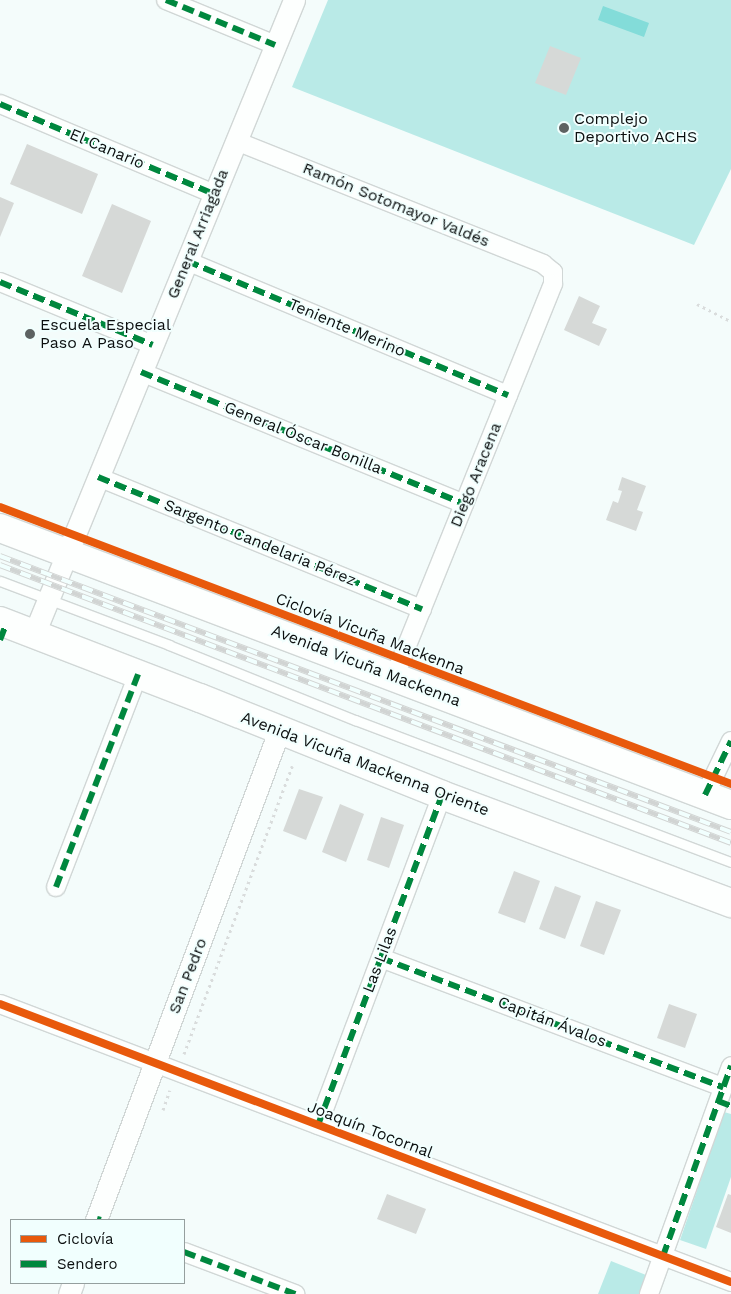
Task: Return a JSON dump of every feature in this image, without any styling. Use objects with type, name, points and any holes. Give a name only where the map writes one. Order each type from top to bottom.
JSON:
[{"type":"main road","name":"Avenida Vicuña Mackenna","points":[[0,528],[731,805]]},
{"type":"main road","name":"Avenida Vicuña Mackenna Oriente","points":[[2,628],[34,634],[442,795],[731,903]]},
{"type":"street","points":[[166,0],[275,45]]},
{"type":"street","name":"General Arriagada","points":[[34,634],[294,0]]},
{"type":"street","name":"El Canario","points":[[0,104],[214,194]]},
{"type":"street","name":"Ramón Sotomayor Valdés","points":[[236,141],[543,264],[553,272]]},
{"type":"street","name":"Teniente Merino","points":[[187,261],[508,395]]},
{"type":"street","name":"Diego Aracena","points":[[394,677],[553,284],[553,272]]},
{"type":"street","points":[[0,282],[153,345]]},
{"type":"street","name":"General Óscar Bonilla","points":[[142,372],[464,504]]},
{"type":"street","name":"Sargento Candelaria Pérez","points":[[98,477],[422,609]]},
{"type":"street","points":[[56,887],[138,674]]},
{"type":"street","name":"San Pedro","points":[[98,1219],[279,731]]},
{"type":"street","points":[[705,795],[731,741]]},
{"type":"street","name":"Las Lilas","points":[[318,1125],[442,795]]},
{"type":"street","name":"Capitán Ávalos","points":[[381,958],[724,1098]]},
{"type":"street","name":"Joaquín Tocornal","points":[[0,1004],[731,1282]]},
{"type":"street","points":[[649,1294],[724,1098],[731,1066]]},
{"type":"street","points":[[185,1252],[295,1294]]},
{"type":"lane","points":[[0,581],[355,720],[731,862]]},
{"type":"path","points":[[697,304],[731,321]]},
{"type":"path","points":[[160,1118],[292,766]]},
{"type":"shaded area","name":"Complejo Deportivo ACHS","points":[[328,0],[731,0],[731,169],[694,245],[292,87]]},
{"type":"shaded area","points":[[724,1112],[731,1114],[731,1177],[706,1249],[680,1240]]},
{"type":"shaded area","points":[[611,1261],[646,1275],[639,1294],[598,1294]]},
{"type":"water","points":[[603,6],[649,23],[644,37],[598,20]]},
{"type":"building","points":[[550,46],[581,58],[566,95],[535,83]]},
{"type":"building","points":[[27,144],[98,174],[82,214],[10,184]]},
{"type":"building","points":[[0,197],[14,203],[0,237]]},
{"type":"building","points":[[112,204],[151,221],[122,293],[82,276]]},
{"type":"building","points":[[579,296],[600,306],[592,323],[607,329],[599,346],[564,330]]},
{"type":"building","points":[[622,477],[646,486],[637,510],[643,512],[636,531],[606,520],[613,501],[618,503],[622,491],[618,490]]},
{"type":"building","points":[[299,789],[323,797],[306,840],[283,831]]},
{"type":"building","points":[[340,804],[364,814],[346,862],[322,852]]},
{"type":"building","points":[[381,817],[404,825],[389,868],[367,860]]},
{"type":"building","points":[[514,871],[540,881],[525,923],[498,913]]},
{"type":"building","points":[[555,886],[581,896],[565,939],[539,929]]},
{"type":"building","points":[[596,901],[621,910],[604,955],[580,946]]},
{"type":"building","points":[[669,1004],[697,1014],[685,1048],[657,1038]]},
{"type":"building","points":[[387,1194],[426,1209],[416,1234],[377,1219]]},
{"type":"building","points":[[728,1194],[731,1195],[731,1233],[716,1227]]},
{"type":"railway","points":[[0,556],[731,832]]},
{"type":"railway","points":[[0,565],[731,843]]},
{"type":"marked path","points":[[166,0],[275,45]]},
{"type":"marked path","points":[[0,104],[214,194]]},
{"type":"marked path","points":[[187,261],[508,395]]},
{"type":"marked path","points":[[0,282],[153,345]]},
{"type":"marked path","points":[[141,372],[464,504]]},
{"type":"marked path","points":[[98,477],[422,609]]},
{"type":"marked path","points":[[0,640],[6,624]]},
{"type":"marked path","points":[[56,887],[138,674]]},
{"type":"marked path","points":[[705,795],[731,741]]},
{"type":"marked path","points":[[318,1125],[442,795]]},
{"type":"marked path","points":[[381,958],[723,1087]]},
{"type":"marked path","points":[[663,1256],[731,1066]]},
{"type":"marked path","points":[[718,1101],[731,1106]]},
{"type":"marked path","points":[[185,1252],[295,1294]]},
{"type":"cycle path","name":"Ciclovía Vicuña Mackenna","points":[[0,507],[731,784]]},
{"type":"cycle path","points":[[0,1004],[731,1282]]},
{"type":"place","name":"Complejo Deportivo ACHS","points":[[564,128]]},
{"type":"place","name":"Escuela Especial Paso A Paso","points":[[30,334]]}]
